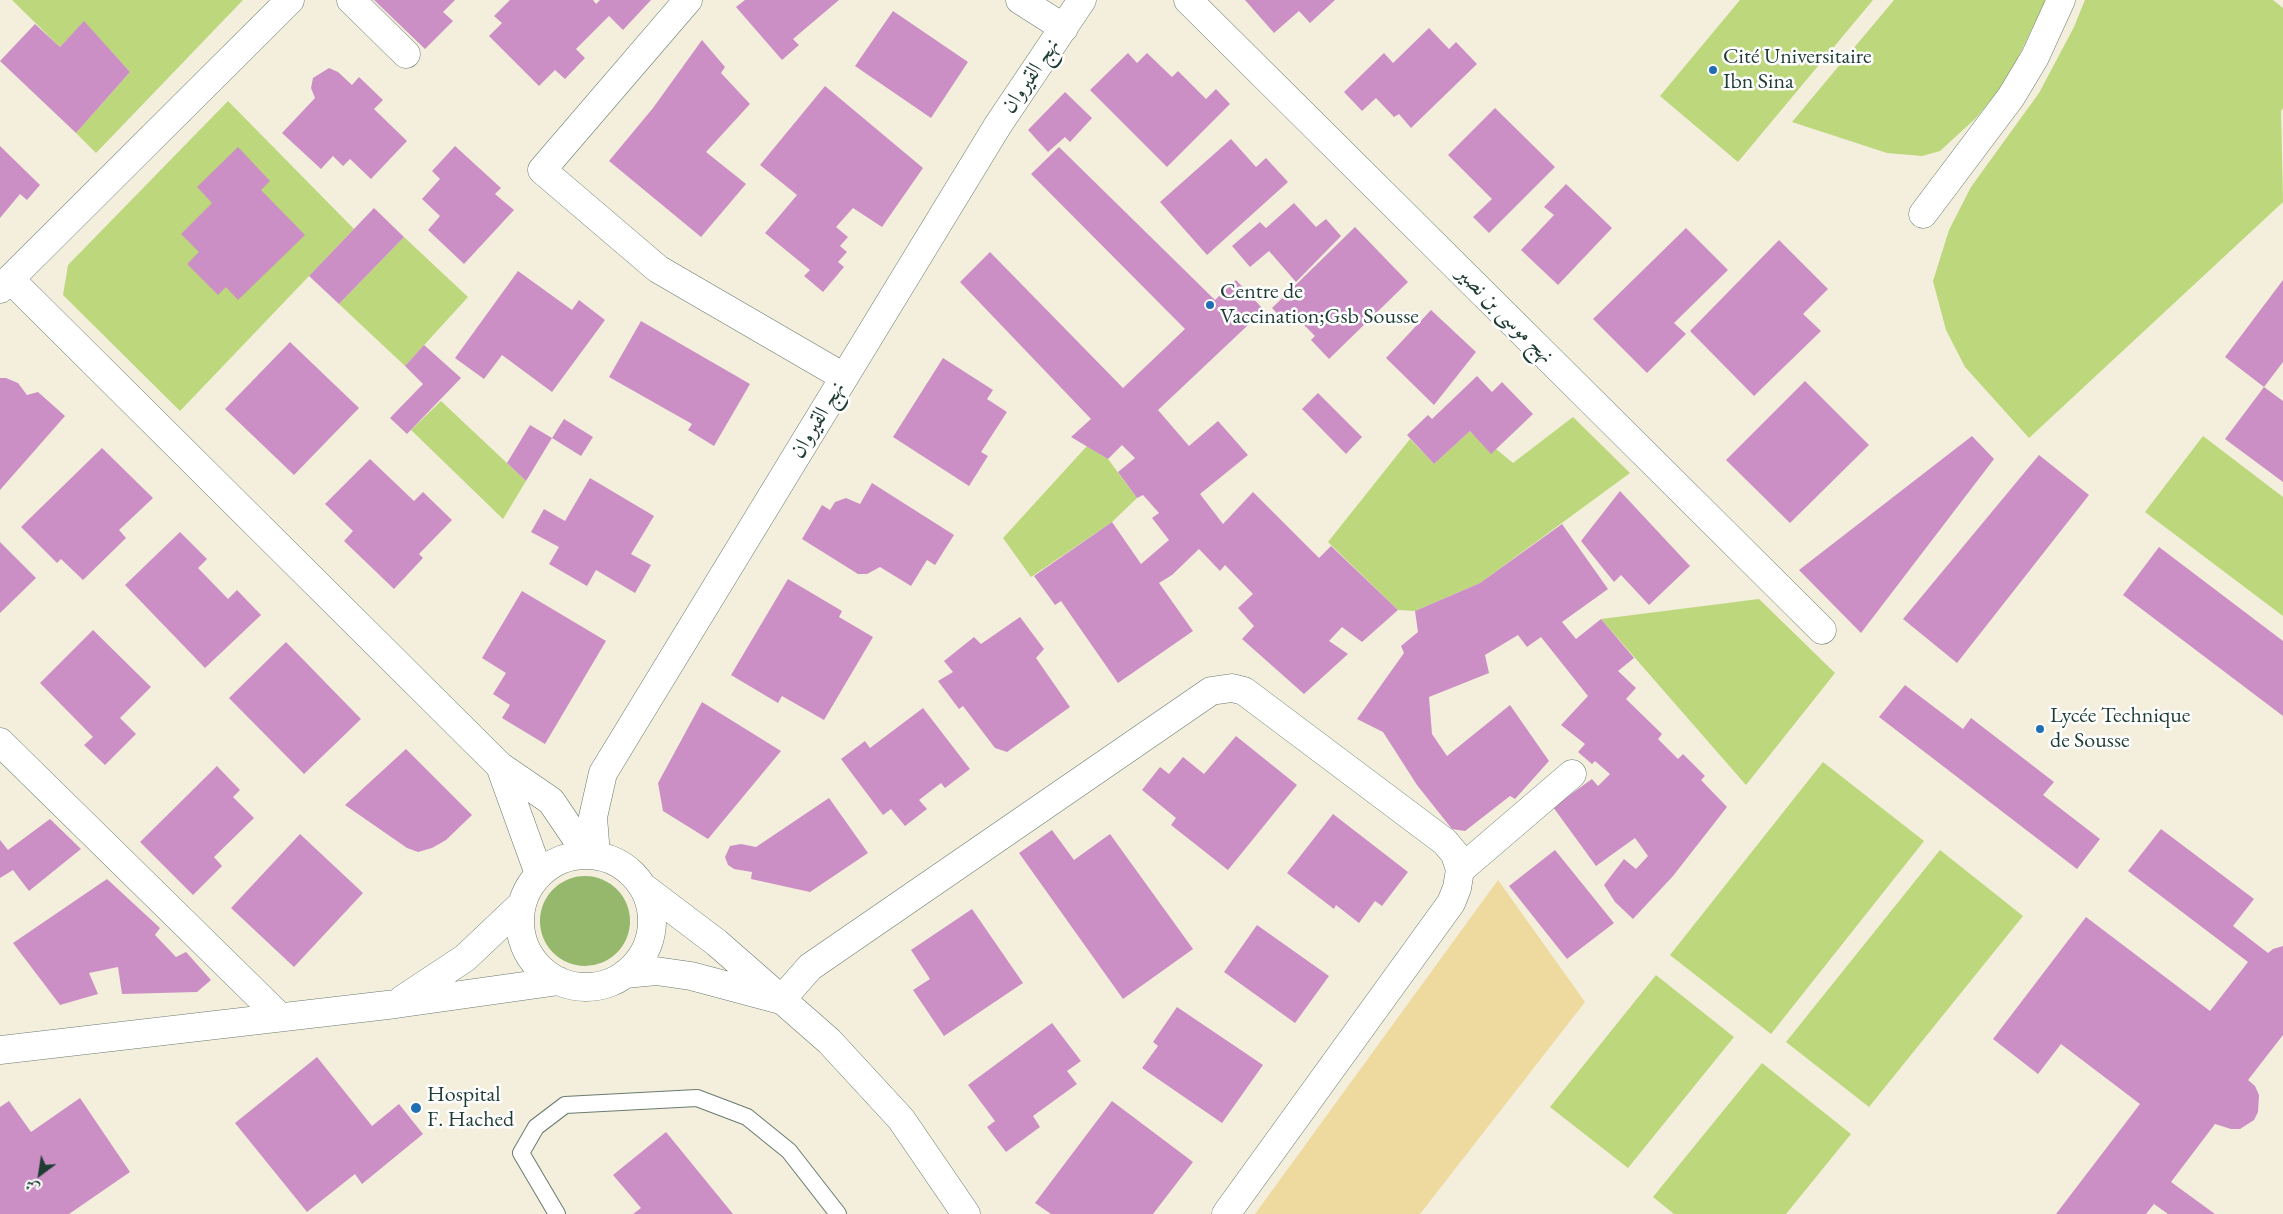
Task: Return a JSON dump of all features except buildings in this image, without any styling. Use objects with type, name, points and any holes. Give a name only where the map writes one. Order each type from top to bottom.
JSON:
[{"type":"street","points":[[290,0],[5,284],[500,766],[551,801],[591,855]]},
{"type":"street","points":[[351,0],[406,54]]},
{"type":"street","points":[[688,0],[542,170],[658,270],[844,377]]},
{"type":"street","points":[[1020,0],[1064,28]]},
{"type":"street","name":"نهج القيروان","points":[[591,855],[594,817],[603,773],[998,124],[1082,0]]},
{"type":"street","name":"نهج موسى بن نصير","points":[[1188,0],[1822,630]]},
{"type":"street","points":[[1923,214],[2011,97],[2035,57],[2061,0]]},
{"type":"street","points":[[781,1000],[810,967],[1211,692],[1222,688],[1244,691],[1445,842],[1455,854],[1460,870],[1458,888],[1451,903],[1226,1214]]},
{"type":"street","points":[[0,742],[280,1018]]},
{"type":"street","points":[[500,766],[539,874]]},
{"type":"street","points":[[1460,870],[1572,774]]},
{"type":"street","points":[[643,887],[651,905],[652,924],[649,944],[639,960],[625,974],[607,983],[586,987],[560,981],[544,971],[531,957],[523,940],[520,922],[522,904],[529,888],[539,874],[561,859],[591,855],[623,866],[643,887],[717,943],[829,1041],[901,1120],[966,1214]]},
{"type":"street","points":[[396,1004],[465,958],[522,904]]},
{"type":"street","points":[[625,974],[656,971],[691,976],[781,1000]]},
{"type":"street","points":[[0,1050],[396,1004],[560,981]]},
{"type":"lane","points":[[557,1214],[521,1153],[536,1128],[565,1105],[697,1098],[747,1117],[789,1151],[838,1214]]},
{"type":"green space","points":[[12,0],[243,0],[96,153],[76,133],[130,72],[84,22],[60,47]]},
{"type":"green space","points":[[1740,0],[1873,0],[1738,162],[1660,96]]},
{"type":"green space","points":[[1894,0],[2046,0],[2007,80],[1976,118],[1940,151],[1922,156],[1887,153],[1792,122]]},
{"type":"green space","points":[[2085,0],[2273,0],[2283,8],[2283,108],[2281,111],[2283,202],[2029,438],[1965,367],[1946,330],[1933,281],[1949,230],[1971,187],[2039,93],[2074,27]]},
{"type":"green space","points":[[228,101],[354,229],[180,411],[63,295],[68,265]]},
{"type":"green space","points":[[404,237],[468,297],[405,366],[339,304]]},
{"type":"green space","points":[[441,401],[526,481],[503,519],[411,430]]},
{"type":"green space","points":[[1573,417],[1630,473],[1480,583],[1415,611],[1398,610],[1328,542],[1410,439],[1434,464],[1470,431],[1491,453],[1496,449],[1513,463]]},
{"type":"green space","points":[[2203,436],[2283,497],[2283,616],[2145,512]]},
{"type":"green space","points":[[1087,446],[1108,459],[1137,498],[1112,522],[1031,577],[1003,538]]},
{"type":"green space","points":[[1759,599],[1835,673],[1746,785],[1601,619]]},
{"type":"green space","points":[[1823,762],[1924,841],[1771,1034],[1670,955]]},
{"type":"green space","points":[[1940,850],[2023,916],[1869,1107],[1786,1042]]},
{"type":"green space","points":[[585,876],[602,880],[617,889],[626,904],[630,921],[626,938],[617,953],[602,962],[585,966],[568,962],[553,953],[544,938],[540,921],[544,904],[553,889],[568,880]]},
{"type":"green space","points":[[1656,975],[1734,1037],[1628,1168],[1550,1107]]},
{"type":"green space","points":[[1762,1063],[1851,1134],[1786,1214],[1674,1214],[1653,1197]]},
{"type":"sand","points":[[1498,880],[1585,1002],[1420,1214],[1255,1214]]},
{"type":"place","name":"Cité Universitaire Ibn Sina","points":[[1713,70]]},
{"type":"place","name":"Centre de Vaccination;Gsb Sousse","points":[[1210,305]]},
{"type":"place","name":"Lycée Technique de Sousse","points":[[2040,729]]},
{"type":"place","name":"Hospital F. Hached","points":[[416,1108]]}]
